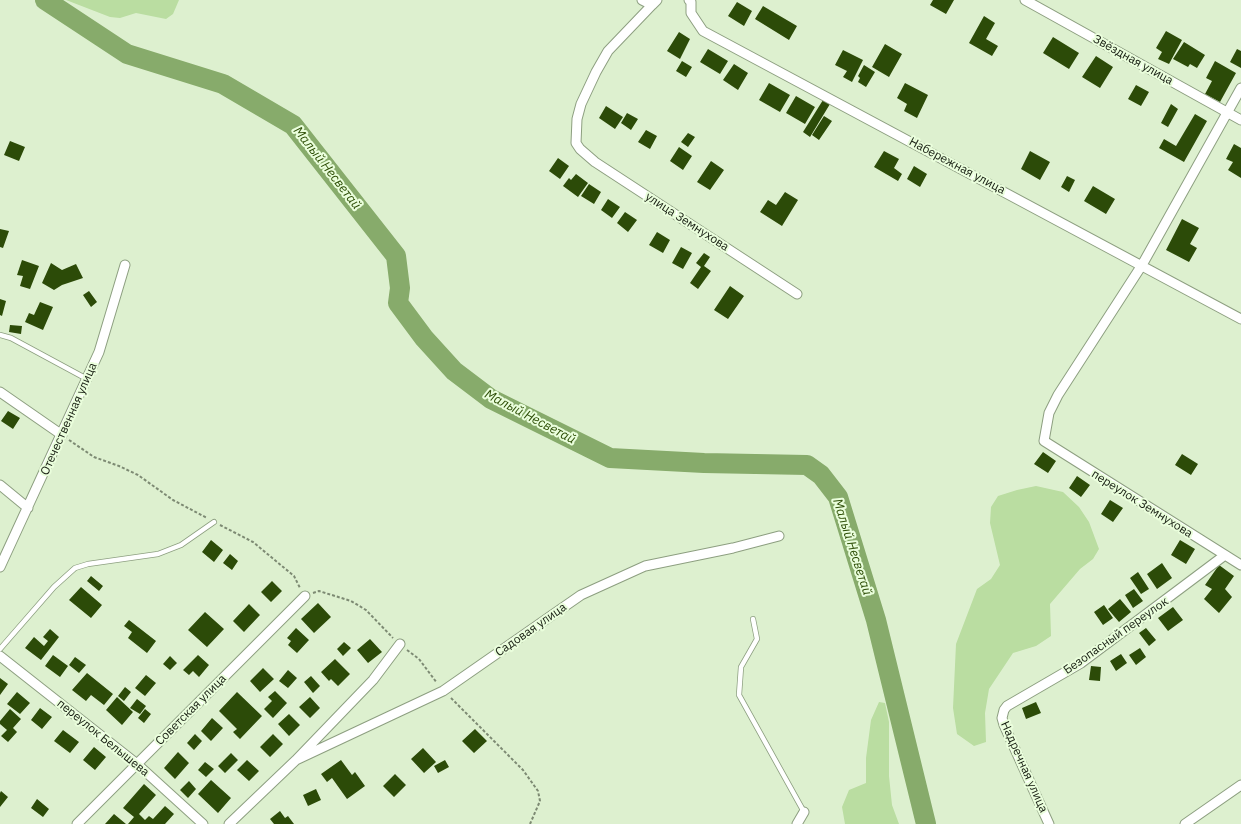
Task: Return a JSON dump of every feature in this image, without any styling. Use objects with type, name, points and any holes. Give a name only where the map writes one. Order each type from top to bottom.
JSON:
[{"type":"street","points":[[642,0],[654,2]]},
{"type":"street","name":"Звёздная улица","points":[[1025,0],[1241,120]]},
{"type":"street","name":"Набережная улица","points":[[690,1],[691,13],[703,31],[1241,319]]},
{"type":"street","name":"улица Земнухова","points":[[654,2],[608,51],[596,72],[581,104],[577,119],[576,143],[580,149],[595,162],[797,294]]},
{"type":"street","points":[[1142,265],[1241,88]]},
{"type":"street","name":"Отечественная улица","points":[[0,567],[99,352],[125,265]]},
{"type":"street","name":"переулок Земнухова","points":[[1142,265],[1058,395],[1049,413],[1044,441],[1241,565]]},
{"type":"street","points":[[0,392],[62,435]]},
{"type":"street","points":[[0,485],[28,508]]},
{"type":"street","name":"Садовая улица","points":[[296,760],[443,691],[581,595],[645,566],[733,548],[779,536]]},
{"type":"street","name":"Безопасный переулок","points":[[1004,710],[1007,706],[1081,663],[1225,555]]},
{"type":"street","name":"Советская улица","points":[[77,824],[305,596]]},
{"type":"street","name":"Садовая улица","points":[[229,824],[296,760],[373,680],[400,644]]},
{"type":"street","name":"переулок Белышева","points":[[0,656],[137,764],[203,824]]},
{"type":"street","name":"Надречная улица","points":[[1004,710],[1002,718],[1004,725],[1049,824]]},
{"type":"street","points":[[1185,824],[1241,785]]},
{"type":"street","points":[[797,824],[804,812]]},
{"type":"lane","points":[[0,335],[11,338],[87,379]]},
{"type":"lane","points":[[0,649],[54,587],[75,568],[88,564],[158,554],[181,545],[214,522]]},
{"type":"lane","points":[[753,619],[757,639],[741,667],[739,695],[804,812]]},
{"type":"path","points":[[62,435],[94,457],[125,469],[173,500],[259,547],[294,576],[305,596],[319,591],[351,601],[366,610],[400,644],[419,659],[443,691],[523,770],[538,792],[540,801],[530,824]]},
{"type":"green space","points":[[66,0],[179,0],[173,14],[166,19],[136,13],[120,18],[110,17]]},
{"type":"green space","points":[[1036,486],[1063,492],[1079,507],[1089,522],[1099,549],[1093,559],[1080,569],[1050,604],[1051,636],[1036,646],[1013,653],[989,689],[985,713],[986,742],[974,746],[957,734],[953,708],[956,644],[977,589],[991,579],[1000,565],[990,523],[991,507],[998,496]]},
{"type":"green space","points":[[879,702],[885,703],[889,722],[889,776],[892,805],[899,824],[845,824],[842,807],[849,790],[866,783],[866,758],[871,720]]},
{"type":"building","points":[[933,0],[954,0],[946,14],[930,5]]},
{"type":"building","points":[[737,2],[752,11],[744,26],[728,16]]},
{"type":"building","points":[[763,6],[797,26],[789,40],[755,19]]},
{"type":"building","points":[[984,16],[995,23],[986,39],[998,46],[992,56],[969,43]]},
{"type":"building","points":[[1166,31],[1182,40],[1169,64],[1158,59],[1162,52],[1156,48]]},
{"type":"building","points":[[679,32],[690,39],[680,59],[667,51]]},
{"type":"building","points":[[1053,37],[1079,53],[1069,69],[1043,53]]},
{"type":"building","points":[[1184,42],[1205,55],[1197,68],[1190,64],[1188,67],[1173,59]]},
{"type":"building","points":[[885,44],[902,54],[889,77],[872,67]]},
{"type":"building","points":[[708,49],[728,61],[720,74],[700,62]]},
{"type":"building","points":[[1237,49],[1241,51],[1241,68],[1230,62]]},
{"type":"building","points":[[843,50],[863,60],[852,82],[843,77],[847,71],[835,65]]},
{"type":"building","points":[[1096,56],[1113,67],[1100,88],[1082,77]]},
{"type":"building","points":[[682,61],[692,67],[686,77],[676,71]]},
{"type":"building","points":[[1215,61],[1236,73],[1220,102],[1205,94],[1212,81],[1206,78]]},
{"type":"building","points":[[734,64],[748,73],[738,90],[723,80]]},
{"type":"building","points":[[864,65],[875,72],[866,87],[858,82],[860,78],[858,76]]},
{"type":"building","points":[[769,83],[790,95],[780,112],[759,100]]},
{"type":"building","points":[[905,83],[928,95],[917,118],[904,111],[907,104],[897,98]]},
{"type":"building","points":[[1136,85],[1149,92],[1141,106],[1128,99]]},
{"type":"building","points":[[796,96],[815,107],[805,124],[786,113]]},
{"type":"building","points":[[823,100],[830,104],[810,137],[803,132]]},
{"type":"building","points":[[1171,104],[1178,109],[1168,127],[1161,123]]},
{"type":"building","points":[[606,106],[623,117],[615,129],[599,118]]},
{"type":"building","points":[[627,113],[638,119],[631,130],[621,123]]},
{"type":"building","points":[[1195,114],[1207,121],[1184,162],[1159,148],[1164,139],[1176,146]]},
{"type":"building","points":[[824,116],[832,121],[819,140],[812,135]]},
{"type":"building","points":[[646,130],[657,136],[650,149],[638,142]]},
{"type":"building","points":[[688,133],[695,137],[688,147],[681,142]]},
{"type":"building","points":[[10,141],[25,147],[19,161],[4,155]]},
{"type":"building","points":[[1234,144],[1241,148],[1241,178],[1228,170],[1233,162],[1226,159]]},
{"type":"building","points":[[679,147],[692,156],[683,170],[670,161]]},
{"type":"building","points":[[884,151],[899,159],[894,168],[902,174],[898,181],[874,167]]},
{"type":"building","points":[[1030,151],[1050,162],[1040,180],[1021,169]]},
{"type":"building","points":[[558,158],[569,166],[560,179],[549,171]]},
{"type":"building","points":[[711,161],[724,170],[710,190],[697,182]]},
{"type":"building","points":[[914,166],[927,174],[920,187],[907,179]]},
{"type":"building","points":[[576,174],[588,183],[578,197],[563,186],[569,178],[571,180]]},
{"type":"building","points":[[1067,176],[1075,180],[1069,192],[1061,187]]},
{"type":"building","points":[[589,184],[601,192],[594,204],[581,196]]},
{"type":"building","points":[[1093,186],[1115,199],[1106,214],[1084,201]]},
{"type":"building","points":[[785,192],[798,200],[782,226],[760,212],[768,200],[776,205]]},
{"type":"building","points":[[608,199],[620,207],[612,218],[601,210]]},
{"type":"building","points":[[625,212],[637,220],[628,232],[617,223]]},
{"type":"building","points":[[1182,219],[1199,228],[1190,244],[1197,248],[1189,262],[1166,250]]},
{"type":"building","points":[[0,229],[9,231],[3,248],[0,247]]},
{"type":"building","points":[[657,232],[670,240],[663,253],[649,245]]},
{"type":"building","points":[[681,247],[692,253],[683,269],[672,263]]},
{"type":"building","points":[[704,253],[710,257],[704,266],[711,271],[698,289],[690,283],[701,267],[696,263]]},
{"type":"building","points":[[22,260],[39,266],[30,289],[20,286],[23,276],[17,275]]},
{"type":"building","points":[[51,263],[62,270],[76,264],[83,278],[62,285],[54,290],[42,283]]},
{"type":"building","points":[[730,286],[744,296],[728,319],[714,310]]},
{"type":"building","points":[[89,291],[97,302],[91,307],[83,295]]},
{"type":"building","points":[[0,299],[6,301],[2,316],[0,315]]},
{"type":"building","points":[[40,302],[53,307],[43,330],[25,322],[29,313],[34,315]]},
{"type":"building","points":[[10,325],[22,326],[21,334],[9,332]]},
{"type":"building","points":[[8,411],[20,418],[13,429],[1,421]]},
{"type":"building","points":[[1043,452],[1056,461],[1048,473],[1034,464]]},
{"type":"building","points":[[1182,454],[1198,464],[1191,475],[1175,465]]},
{"type":"building","points":[[1077,476],[1090,485],[1081,497],[1069,488]]},
{"type":"building","points":[[1110,500],[1123,508],[1113,522],[1101,514]]},
{"type":"building","points":[[211,540],[223,550],[214,562],[202,552]]},
{"type":"building","points":[[1180,540],[1195,549],[1186,564],[1171,555]]},
{"type":"building","points":[[230,554],[238,561],[232,570],[223,563]]},
{"type":"building","points":[[1162,563],[1172,578],[1157,589],[1147,574]]},
{"type":"building","points":[[1219,565],[1234,576],[1225,589],[1232,597],[1219,613],[1204,599],[1212,589],[1205,585]]},
{"type":"building","points":[[1138,572],[1149,589],[1141,594],[1130,578]]},
{"type":"building","points":[[91,576],[103,586],[99,591],[87,581]]},
{"type":"building","points":[[272,581],[282,591],[271,602],[261,592]]},
{"type":"building","points":[[81,587],[102,605],[91,618],[69,600]]},
{"type":"building","points":[[1134,589],[1143,601],[1133,608],[1125,595]]},
{"type":"building","points":[[1120,599],[1131,612],[1119,622],[1108,609]]},
{"type":"building","points":[[318,603],[331,617],[314,633],[301,619]]},
{"type":"building","points":[[249,604],[260,615],[244,632],[233,621]]},
{"type":"building","points":[[1104,605],[1113,618],[1103,625],[1094,612]]},
{"type":"building","points":[[1173,607],[1183,620],[1168,631],[1158,618]]},
{"type":"building","points":[[205,612],[224,629],[207,647],[188,630]]},
{"type":"building","points":[[129,620],[156,641],[147,653],[128,638],[132,632],[124,626]]},
{"type":"building","points":[[296,628],[309,640],[297,653],[288,645],[291,641],[287,638]]},
{"type":"building","points":[[1146,628],[1156,640],[1149,646],[1139,633]]},
{"type":"building","points":[[50,629],[59,637],[41,660],[25,648],[34,637],[44,646],[48,641],[43,637]]},
{"type":"building","points":[[370,639],[382,652],[368,663],[357,650]]},
{"type":"building","points":[[344,642],[351,648],[343,656],[337,649]]},
{"type":"building","points":[[1140,648],[1146,657],[1136,665],[1129,655]]},
{"type":"building","points":[[1121,654],[1127,663],[1116,671],[1110,661]]},
{"type":"building","points":[[53,655],[68,666],[60,677],[45,666]]},
{"type":"building","points":[[198,655],[209,665],[199,677],[193,671],[189,675],[183,670]]},
{"type":"building","points":[[170,656],[177,663],[170,670],[163,664]]},
{"type":"building","points":[[75,657],[86,665],[79,673],[69,665]]},
{"type":"building","points":[[335,659],[350,674],[338,686],[331,679],[329,681],[321,672]]},
{"type":"building","points":[[1091,666],[1101,667],[1100,681],[1089,680]]},
{"type":"building","points":[[263,668],[274,679],[260,692],[250,681]]},
{"type":"building","points":[[288,670],[297,678],[288,688],[279,681]]},
{"type":"building","points":[[87,673],[113,694],[104,705],[91,695],[86,701],[72,690]]},
{"type":"building","points":[[146,675],[156,683],[145,696],[135,688]]},
{"type":"building","points":[[311,676],[320,686],[313,693],[304,682]]},
{"type":"building","points":[[0,678],[8,684],[0,695]]},
{"type":"building","points":[[125,687],[131,692],[124,701],[118,696]]},
{"type":"building","points":[[275,691],[287,703],[273,718],[264,709],[272,701],[268,697]]},
{"type":"building","points":[[17,692],[30,703],[20,714],[7,704]]},
{"type":"building","points":[[237,692],[262,716],[240,739],[233,732],[237,729],[219,711]]},
{"type":"building","points":[[117,697],[133,712],[122,725],[106,710]]},
{"type":"building","points":[[310,697],[320,708],[310,718],[299,707]]},
{"type":"building","points":[[137,699],[146,706],[140,714],[130,708]]},
{"type":"building","points":[[1036,702],[1041,713],[1026,719],[1022,708]]},
{"type":"building","points":[[40,708],[52,717],[42,729],[31,720]]},
{"type":"building","points":[[10,709],[21,719],[13,728],[17,732],[8,742],[1,736],[7,730],[0,724],[0,721]]},
{"type":"building","points":[[145,709],[151,714],[144,723],[138,718]]},
{"type":"building","points":[[289,714],[300,725],[289,736],[278,724]]},
{"type":"building","points":[[212,718],[223,728],[211,741],[201,731]]},
{"type":"building","points":[[475,729],[487,741],[474,753],[462,741]]},
{"type":"building","points":[[63,730],[79,742],[70,753],[54,741]]},
{"type":"building","points":[[195,734],[202,741],[194,750],[187,743]]},
{"type":"building","points":[[273,734],[283,744],[270,757],[260,747]]},
{"type":"building","points":[[94,747],[106,757],[95,770],[83,760]]},
{"type":"building","points":[[423,748],[436,762],[424,773],[411,759]]},
{"type":"building","points":[[178,752],[189,763],[175,779],[164,768]]},
{"type":"building","points":[[231,753],[238,760],[225,773],[218,766]]},
{"type":"building","points":[[247,760],[259,771],[249,781],[237,770]]},
{"type":"building","points":[[341,760],[352,775],[355,772],[365,786],[347,799],[332,778],[327,782],[321,774]]},
{"type":"building","points":[[445,760],[449,767],[438,773],[434,766]]},
{"type":"building","points":[[205,762],[214,769],[206,777],[198,770]]},
{"type":"building","points":[[395,774],[406,785],[394,797],[383,786]]},
{"type":"building","points":[[211,780],[231,798],[218,813],[198,794]]},
{"type":"building","points":[[189,781],[196,789],[188,798],[180,790]]},
{"type":"building","points":[[144,784],[156,795],[139,814],[145,820],[149,816],[153,819],[165,806],[174,814],[165,824],[128,824],[134,817],[123,808]]},
{"type":"building","points":[[316,789],[321,800],[308,806],[303,795]]},
{"type":"building","points":[[1,791],[8,797],[0,807],[0,793]]},
{"type":"building","points":[[37,799],[49,809],[43,817],[31,808]]},
{"type":"building","points":[[280,811],[285,818],[288,816],[294,824],[274,824],[270,819]]},
{"type":"building","points":[[114,814],[126,824],[105,824]]},
{"type":"waterway","name":"Малый Несветай","points":[[45,0],[127,54],[223,84],[293,125],[396,256],[400,288],[398,303],[424,338],[454,371],[491,399],[610,458],[704,463],[807,465],[821,475],[838,497],[876,620],[926,824]]}]
